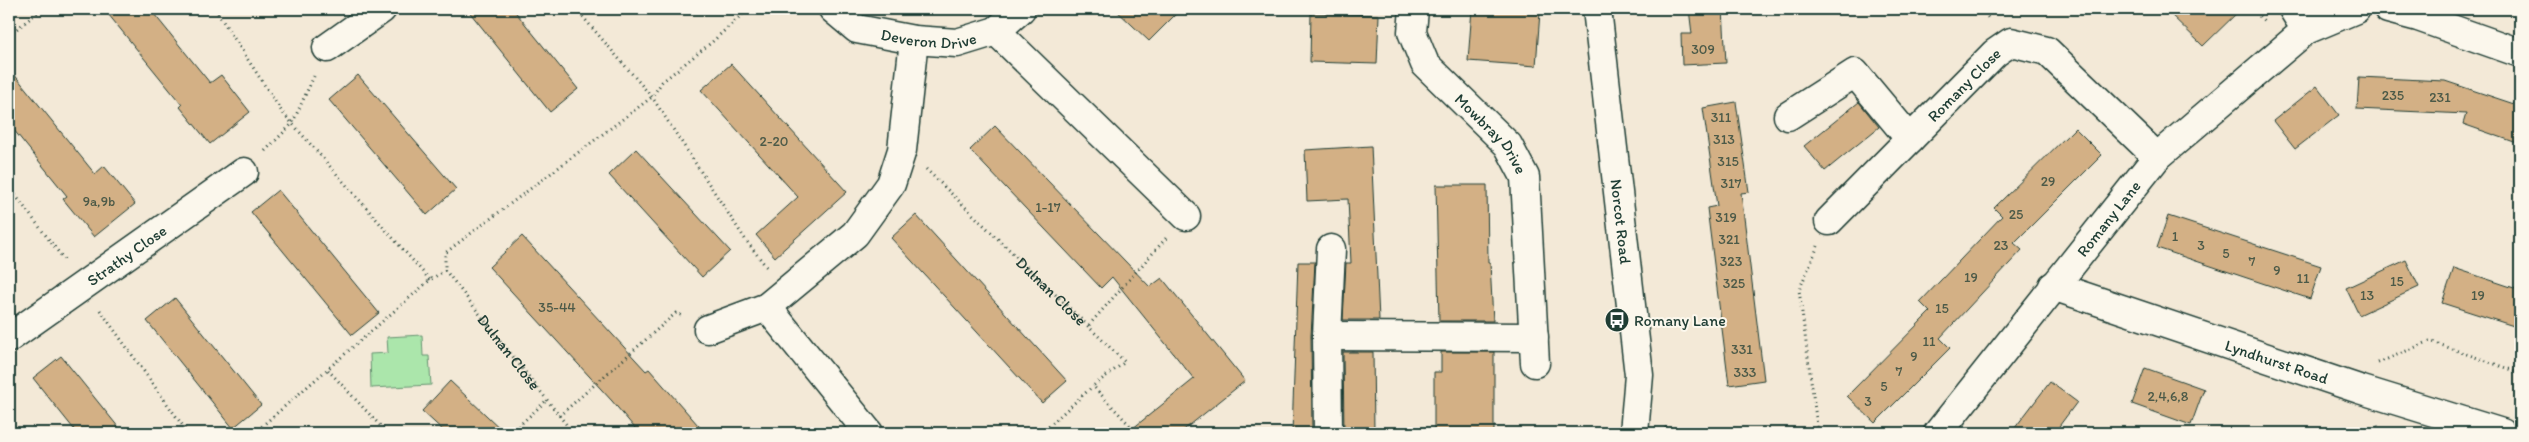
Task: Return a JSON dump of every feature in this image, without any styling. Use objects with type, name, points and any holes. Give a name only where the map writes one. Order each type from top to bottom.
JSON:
[{"type":"street","points":[[327,48],[382,9]]},
{"type":"street","name":"Deveron Drive","points":[[833,9],[858,29],[914,40],[957,43],[996,32],[1021,9]]},
{"type":"street","name":"Mowbray Drive","points":[[1327,336],[1534,350],[1525,177],[1508,145],[1425,64],[1412,32],[1414,9]]},
{"type":"street","name":"Norcot Road","points":[[1597,9],[1639,375],[1634,433]]},
{"type":"street","name":"Romany Lane","points":[[1938,433],[2157,157],[2299,20],[2356,9]]},
{"type":"street","points":[[2388,9],[2418,17],[2520,53]]},
{"type":"street","points":[[996,32],[1186,216]]},
{"type":"street","points":[[708,329],[776,299],[855,234],[891,184],[902,150],[914,40]]},
{"type":"street","name":"Romany Close","points":[[1829,220],[1995,53],[2012,42],[2047,51],[2157,157]]},
{"type":"street","points":[[1788,116],[1855,73],[1910,139]]},
{"type":"street","name":"Strathy Close","points":[[9,338],[244,172]]},
{"type":"street","points":[[1328,433],[1327,336],[1331,249]]},
{"type":"street","name":"Lyndhurst Road","points":[[2053,286],[2336,381],[2456,426],[2502,433]]},
{"type":"street","points":[[776,299],[869,433]]},
{"type":"path","points":[[9,35],[42,9]]},
{"type":"path","points":[[215,9],[282,112],[430,280]]},
{"type":"path","points":[[576,9],[652,97],[745,239],[776,299]]},
{"type":"path","points":[[254,433],[430,280],[445,270],[445,254],[652,97],[662,82],[712,42],[748,9]]},
{"type":"path","points":[[244,172],[292,124],[327,48]]},
{"type":"path","name":"Dulnan Close","points":[[902,150],[913,156],[1125,362],[1093,386]]},
{"type":"path","points":[[1089,325],[1186,216]]},
{"type":"path","points":[[1818,433],[1799,290],[1829,220]]},
{"type":"path","name":"Dulnan Close","points":[[445,270],[573,433]]},
{"type":"path","points":[[559,416],[676,313],[708,329]]},
{"type":"path","points":[[2336,381],[2430,341],[2520,373]]},
{"type":"path","points":[[328,370],[387,433]]},
{"type":"path","points":[[1041,433],[1093,386],[1136,433]]},
{"type":"path","points":[[511,433],[547,400]]},
{"type":"green space","points":[[422,335],[423,356],[429,356],[431,385],[371,388],[370,354],[388,353],[387,337]]},
{"type":"building","points":[[104,9],[150,9],[210,83],[221,75],[250,112],[210,144],[180,107],[182,105]]},
{"type":"building","points":[[467,9],[513,9],[578,89],[550,112]]},
{"type":"building","points":[[1115,9],[1181,9],[1149,41]]},
{"type":"building","points":[[1472,9],[1540,12],[1536,66],[1468,61]]},
{"type":"building","points":[[1689,9],[1723,9],[1726,63],[1682,65],[1681,34],[1692,34]]},
{"type":"building","points":[[2165,9],[2241,9],[2203,46]]},
{"type":"building","points":[[1311,13],[1379,15],[1377,64],[1310,62]]},
{"type":"building","points":[[731,64],[847,192],[775,257],[756,235],[798,197],[701,90]]},
{"type":"building","points":[[9,68],[95,174],[104,166],[135,204],[94,237],[63,199],[67,196],[9,124]]},
{"type":"building","points":[[358,75],[456,189],[427,215],[329,100]]},
{"type":"building","points":[[2359,77],[2445,81],[2520,106],[2520,144],[2463,124],[2466,114],[2357,109]]},
{"type":"building","points":[[2317,86],[2339,115],[2295,149],[2273,121]]},
{"type":"building","points":[[1736,102],[1749,192],[1741,193],[1764,380],[1729,385],[1707,208],[1717,206],[1703,108]]},
{"type":"building","points":[[1859,102],[1879,127],[1825,171],[1804,146]]},
{"type":"building","points":[[995,126],[1150,287],[1162,278],[1245,381],[1180,433],[1127,433],[1194,379],[1112,277],[1101,288],[970,150]]},
{"type":"building","points":[[2075,128],[2102,155],[2014,243],[2022,250],[1940,338],[1950,348],[1875,423],[1847,396],[1930,312],[1920,302],[2002,216],[1994,208]]},
{"type":"building","points":[[1371,146],[1379,320],[1343,320],[1346,263],[1351,263],[1348,199],[1307,201],[1305,150]]},
{"type":"building","points":[[636,149],[730,251],[702,277],[609,175]]},
{"type":"building","points":[[1436,185],[1487,185],[1488,263],[1490,263],[1493,321],[1439,321]]},
{"type":"building","points":[[278,190],[379,313],[352,335],[251,212]]},
{"type":"building","points":[[916,215],[1067,381],[1042,403],[891,238]]},
{"type":"building","points":[[2168,216],[2321,266],[2310,299],[2157,248]]},
{"type":"building","points":[[522,236],[646,371],[649,369],[705,433],[639,433],[489,267]]},
{"type":"building","points":[[2406,260],[2419,287],[2359,315],[2346,288]]},
{"type":"building","points":[[1298,262],[1315,262],[1311,336],[1312,433],[1292,433]]},
{"type":"building","points":[[2454,268],[2520,290],[2520,328],[2442,303]]},
{"type":"building","points":[[175,298],[261,405],[233,428],[147,321]]},
{"type":"building","points":[[1343,352],[1373,352],[1374,433],[1344,433]]},
{"type":"building","points":[[1441,352],[1494,352],[1494,433],[1434,433],[1434,372],[1441,372]]},
{"type":"building","points":[[61,356],[123,433],[77,433],[33,378]]},
{"type":"building","points":[[2145,368],[2204,389],[2191,425],[2132,404]]},
{"type":"building","points":[[450,381],[505,433],[446,433],[422,411]]},
{"type":"building","points":[[2050,382],[2077,402],[2054,433],[2011,433]]},
{"type":"place","name":"Romany Lane","points":[[1617,320]]}]
